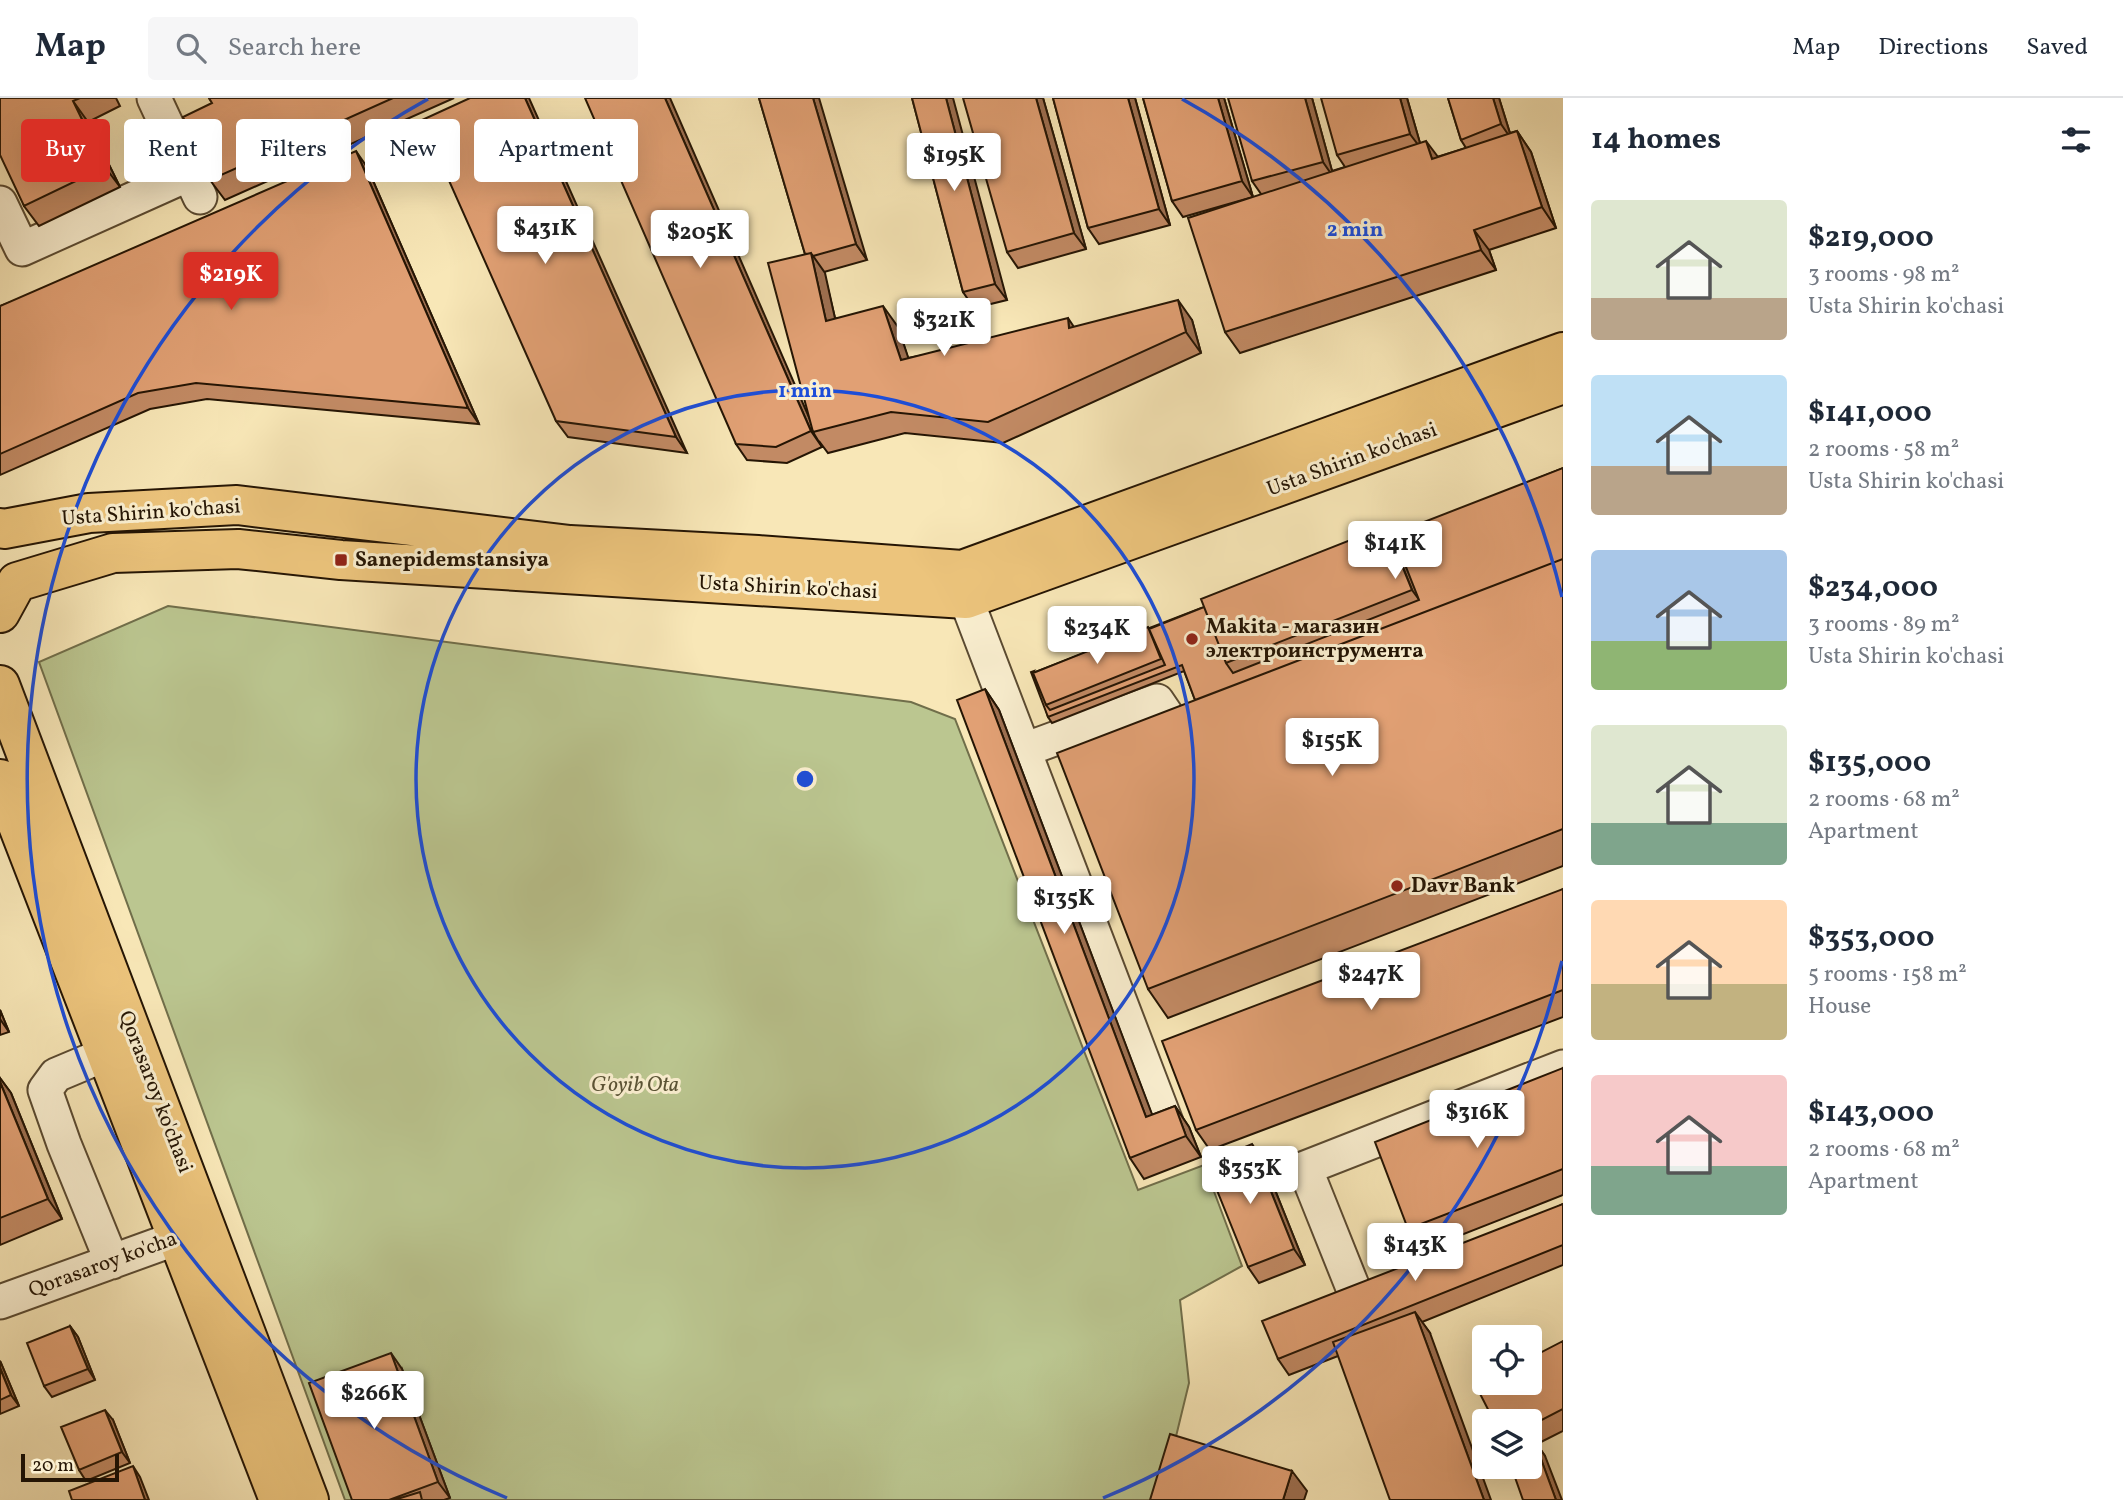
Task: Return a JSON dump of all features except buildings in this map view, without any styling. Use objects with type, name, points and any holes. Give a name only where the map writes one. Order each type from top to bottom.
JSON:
[{"type":"main road","name":"Usta Shirin ko'chasi","points":[[1,530],[89,513],[237,505],[570,545],[758,555],[963,584],[1563,352]]},
{"type":"main road","name":"Usta Shirin ko'chasi","points":[[6,592],[113,553],[237,549],[341,561],[963,584],[1563,384]]},
{"type":"main road","name":"Qorasaroy ko'chasi","points":[[0,685],[192,1233],[279,1500]]},
{"type":"main road","name":"Qorasaroy ko'chasi","points":[[0,779],[107,1054],[192,1233],[309,1500]]},
{"type":"street","points":[[0,203],[22,249],[195,185],[154,98]]},
{"type":"street","points":[[963,584],[1024,750],[1156,1060],[1166,1122]]},
{"type":"street","points":[[1024,750],[1157,701],[1184,741]]},
{"type":"street","points":[[107,1054],[56,1075],[44,1090],[112,1262]]},
{"type":"street","points":[[1357,1298],[1305,1168],[1563,1067]]},
{"type":"street","name":"Qorasaroy ko'cha","points":[[0,1302],[192,1233]]},
{"type":"green space","name":"G'oyib Ota","points":[[168,606],[911,702],[955,719],[1138,1190],[1204,1165],[1242,1266],[1180,1300],[1189,1383],[1172,1453],[1169,1500],[345,1500],[39,662]]},
{"type":"place","name":"Sanepidemstansiya","points":[[341,560]]},
{"type":"place","name":"Makita - магазин электроинструмента","points":[[1192,639]]},
{"type":"place","name":"Davr Bank","points":[[1397,886]]}]
